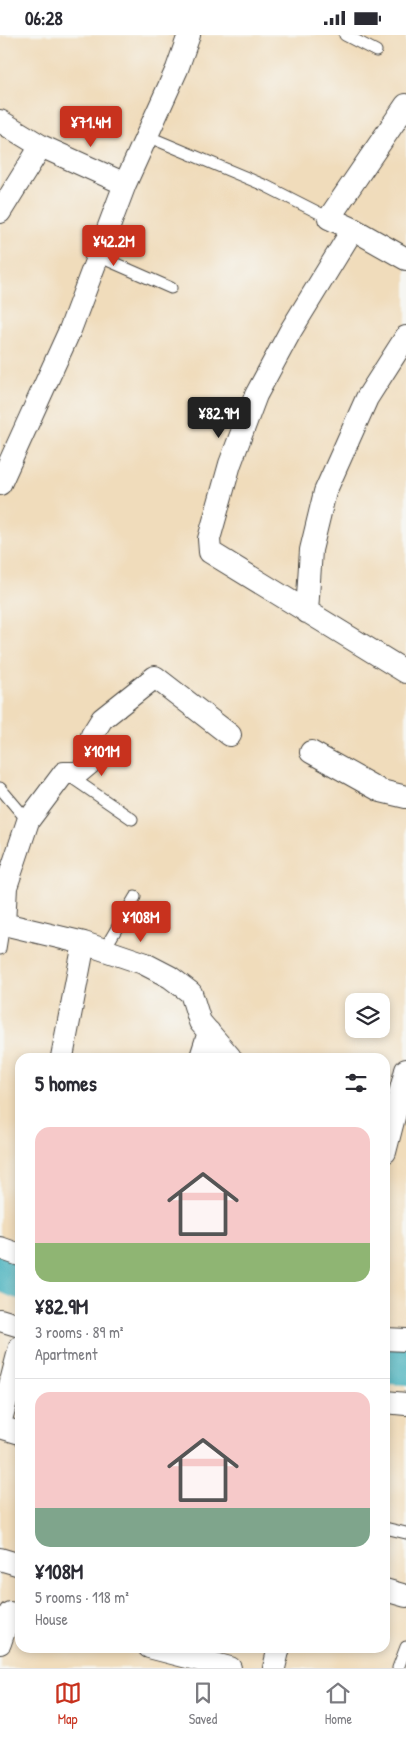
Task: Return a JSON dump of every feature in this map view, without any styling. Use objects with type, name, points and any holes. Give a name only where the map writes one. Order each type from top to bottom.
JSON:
[{"type":"street","points":[[0,484],[70,330],[125,184],[178,69],[189,35]]},
{"type":"street","points":[[406,105],[329,218],[353,229],[406,259]]},
{"type":"street","points":[[0,121],[41,145],[125,184]]},
{"type":"street","points":[[0,213],[41,145]]},
{"type":"street","points":[[353,229],[291,330],[256,395],[230,464],[208,539],[210,552],[406,672]]},
{"type":"street","points":[[307,612],[311,550],[324,492],[368,398],[406,337]]},
{"type":"street","points":[[227,1053],[200,1022],[191,993],[170,977],[143,963],[94,947],[2,924],[6,887],[28,821],[64,773],[78,773],[90,763],[92,735],[102,719],[155,677],[230,735]]},
{"type":"street","points":[[311,752],[381,791],[406,797]]},
{"type":"street","points":[[63,1053],[94,947]]},
{"type":"street","points":[[202,1053],[209,1032]]},
{"type":"street","points":[[390,1135],[406,1070]]},
{"type":"street","points":[[0,1320],[15,1324]]},
{"type":"street","points":[[390,1339],[406,1341]]},
{"type":"street","points":[[15,1367],[0,1426],[15,1431]]},
{"type":"street","points":[[390,1402],[406,1404]]},
{"type":"street","points":[[0,1559],[15,1564]]},
{"type":"street","points":[[390,1591],[406,1596]]},
{"type":"street","points":[[0,1643],[10,1612]]},
{"type":"street","points":[[172,1653],[230,1668]]},
{"type":"street","points":[[274,1668],[278,1653]]},
{"type":"lane","points":[[345,35],[376,51]]},
{"type":"lane","points":[[147,136],[266,185],[329,218]]},
{"type":"lane","points":[[98,256],[171,287]]},
{"type":"lane","points":[[64,773],[132,819]]},
{"type":"lane","points":[[0,788],[28,821]]},
{"type":"lane","points":[[94,947],[135,897]]},
{"type":"lane","points":[[0,949],[2,924]]},
{"type":"lane","points":[[390,1529],[406,1533]]},
{"type":"lane","points":[[398,1668],[406,1647]]},
{"type":"waterway","points":[[0,1269],[15,1276]]},
{"type":"waterway","points":[[390,1363],[406,1364]]}]
